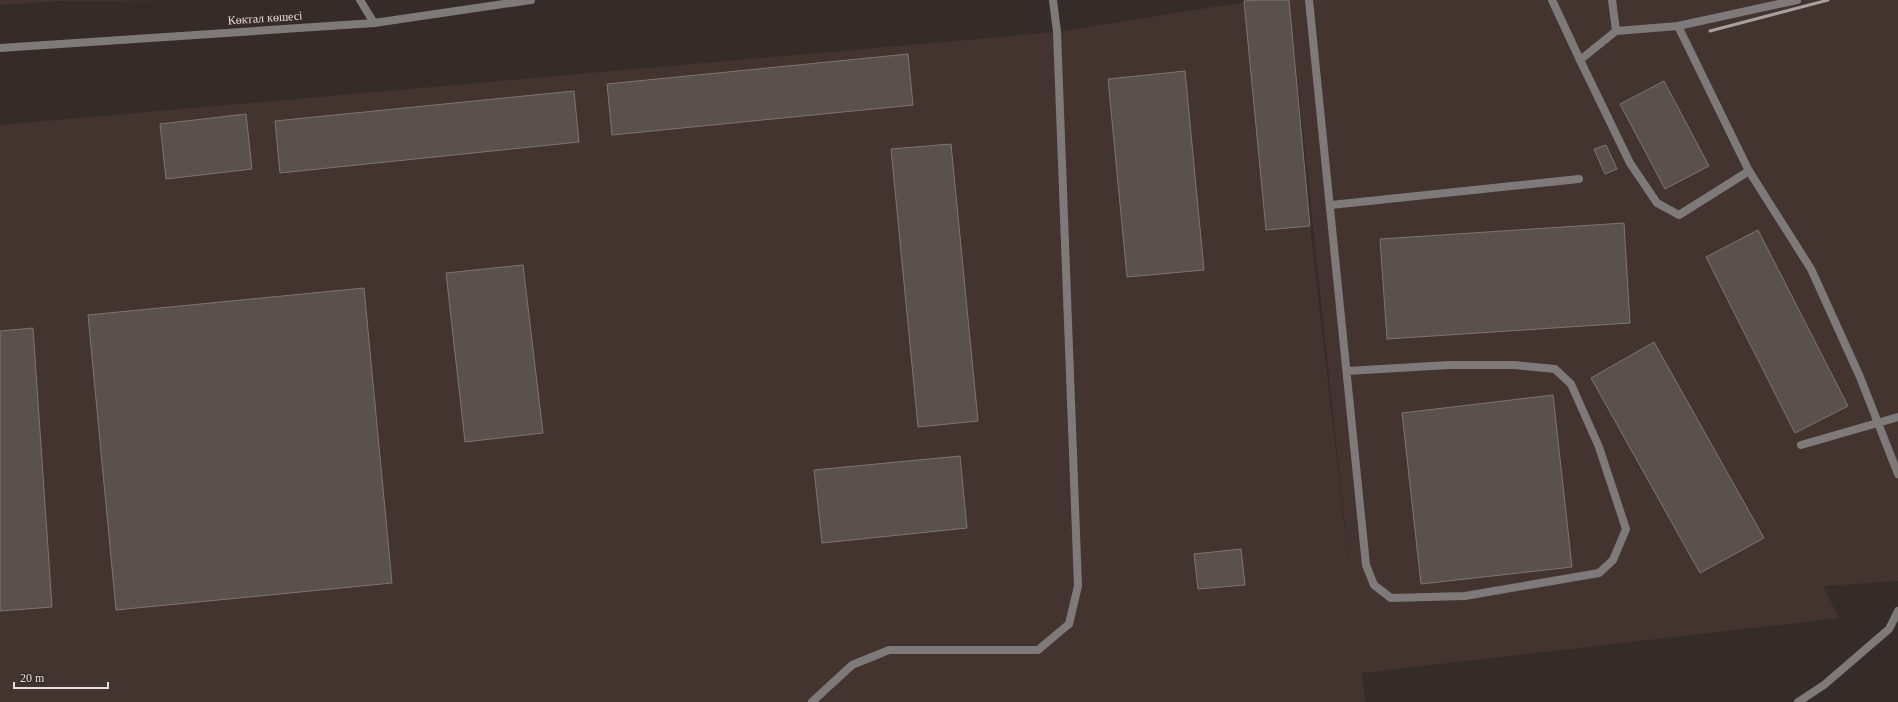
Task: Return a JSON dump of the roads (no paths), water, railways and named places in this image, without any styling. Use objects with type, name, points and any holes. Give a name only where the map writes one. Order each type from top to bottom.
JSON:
[{"type":"lane","points":[[360,0],[374,23]]},
{"type":"lane","name":"Көктал көшесі","points":[[0,48],[374,23],[531,0]]},
{"type":"lane","points":[[812,702],[852,665],[889,650],[1038,650],[1069,624],[1078,586],[1057,32],[1053,0]]},
{"type":"lane","points":[[1309,0],[1331,205],[1347,371],[1366,565],[1374,585],[1391,598],[1472,595],[1599,573],[1613,560],[1626,530],[1599,447],[1571,384],[1554,368],[1514,365],[1449,365],[1347,371]]},
{"type":"lane","points":[[1552,0],[1630,163],[1657,203],[1679,215],[1749,171]]},
{"type":"lane","points":[[1612,0],[1616,31]]},
{"type":"lane","points":[[1580,60],[1616,31],[1678,26],[1797,0]]},
{"type":"lane","points":[[1678,26],[1749,171],[1811,269],[1860,377],[1898,474]]},
{"type":"lane","points":[[1331,205],[1579,179]]},
{"type":"lane","points":[[1801,445],[1898,417]]},
{"type":"lane","points":[[1798,702],[1824,685],[1888,629],[1898,611]]},
{"type":"railway","points":[[1710,31],[1828,0]]}]
